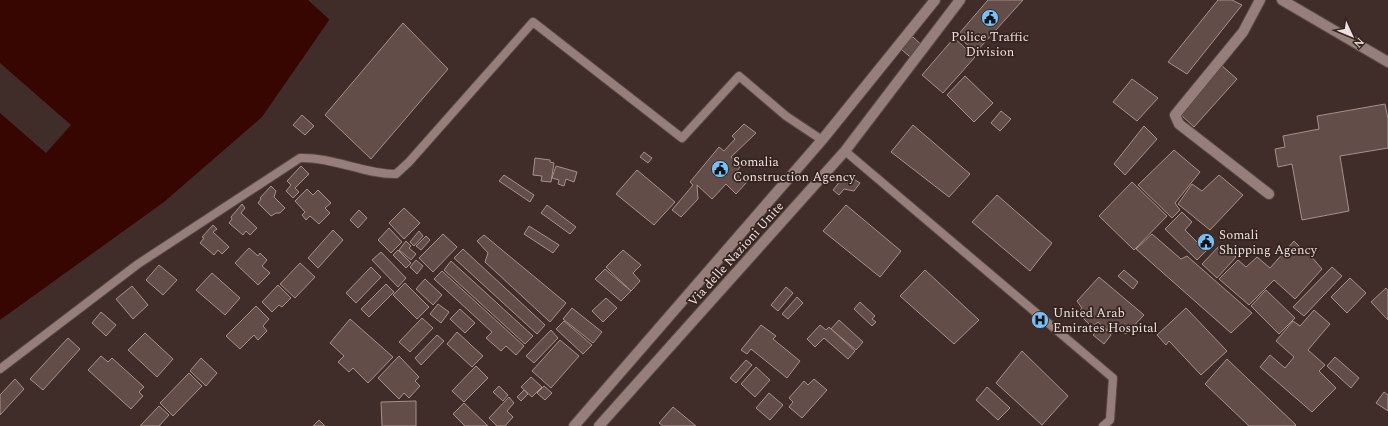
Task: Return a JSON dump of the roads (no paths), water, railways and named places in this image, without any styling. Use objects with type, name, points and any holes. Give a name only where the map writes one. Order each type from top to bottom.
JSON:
[{"type":"street","name":"Via delle Nazioni Unite","points":[[574,426],[822,140],[935,0]]},
{"type":"street","name":"Via delle Nazioni Unite","points":[[599,426],[845,151],[960,0]]},
{"type":"street","points":[[1260,0],[1243,32],[1175,115],[1179,124],[1269,194]]},
{"type":"street","points":[[1282,0],[1388,62]]},
{"type":"lane","points":[[0,369],[138,264],[300,158],[315,158],[381,174],[396,174],[409,162],[533,22],[682,138],[739,76],[786,116],[822,140]]},
{"type":"lane","points":[[845,151],[1113,378],[1110,420],[1103,426]]},
{"type":"place","name":"Police Traffic Division","points":[[990,18]]},
{"type":"place","name":"Somalia Construction Agency","points":[[720,169]]},
{"type":"place","name":"Somali Shipping Agency","points":[[1206,242]]},
{"type":"place","name":"United Arab Emirates Hospital","points":[[1040,320]]}]
